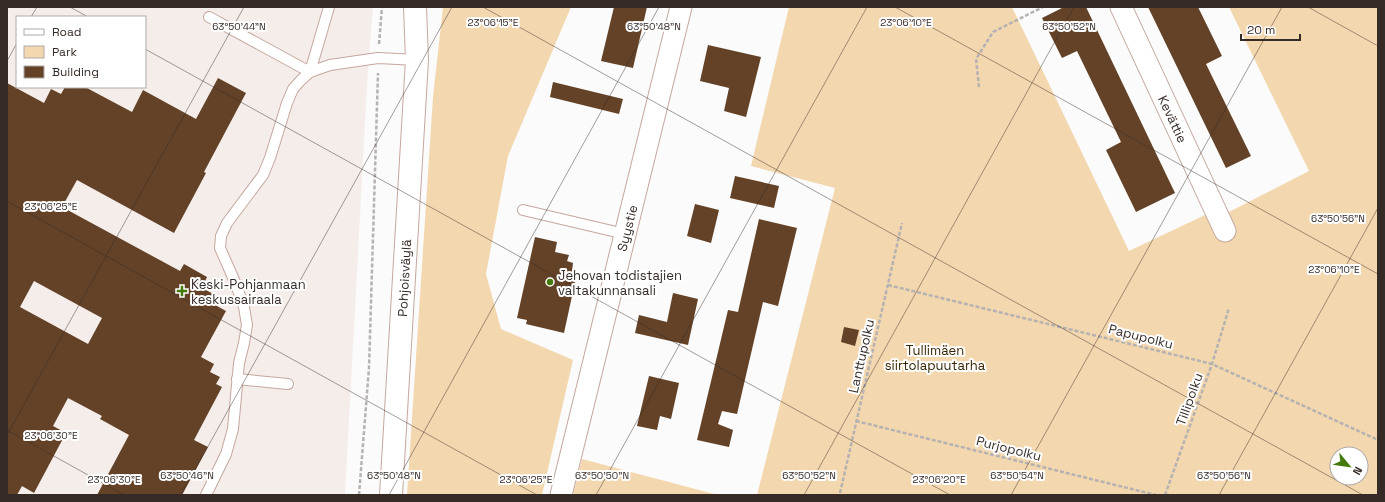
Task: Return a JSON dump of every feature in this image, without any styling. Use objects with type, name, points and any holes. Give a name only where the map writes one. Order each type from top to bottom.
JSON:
[{"type":"main road","name":"Pohjoisväylä","points":[[391,495],[417,60],[415,7]]},
{"type":"main road","name":"Pohjoisväylä","points":[[417,60],[426,7]]},
{"type":"street","name":"Syystie","points":[[561,495],[681,7]]},
{"type":"street","name":"Kevättie","points":[[1120,7],[1225,231]]},
{"type":"lane","points":[[310,72],[329,7]]},
{"type":"lane","points":[[209,17],[310,72]]},
{"type":"lane","points":[[206,495],[226,454],[233,429],[239,362],[247,325],[242,301],[220,248],[221,236],[227,224],[262,175],[270,158],[287,103],[293,89],[301,80],[310,72],[330,65],[378,58],[417,60]]},
{"type":"lane","points":[[522,210],[625,234]]},
{"type":"lane","points":[[237,379],[288,384]]},
{"type":"path","points":[[359,495],[369,368],[378,58],[382,7]]},
{"type":"path","points":[[979,87],[976,59],[993,32],[1043,7]]},
{"type":"path","name":"Lanttupolku","points":[[840,493],[902,224]]},
{"type":"path","name":"Papupolku","points":[[888,286],[1212,364],[1378,440]]},
{"type":"path","name":"Tillipolku","points":[[1165,495],[1212,364],[1229,308]]},
{"type":"path","name":"Purjopolku","points":[[856,421],[1156,495]]},
{"type":"shaded area","name":"Keski-Pohjanmaan keskussairaala","points":[[7,7],[373,7],[368,67],[345,495],[7,495]]},
{"type":"green space","points":[[443,7],[571,7],[508,156],[486,274],[501,329],[573,360],[542,495],[407,495],[433,97]]},
{"type":"green space","name":"Tullimäen siirtolapuutarha","points":[[789,7],[1012,7],[1129,251],[1207,214],[1229,212],[1309,171],[1229,7],[1378,7],[1378,495],[757,495],[835,188],[751,166]]},
{"type":"green space","points":[[582,459],[718,495],[573,495]]},
{"type":"building","points":[[614,7],[647,7],[633,68],[601,61]]},
{"type":"building","points":[[1064,7],[1086,7],[1175,193],[1136,212],[1106,150],[1121,142],[1077,51],[1062,58],[1042,18]]},
{"type":"building","points":[[1148,7],[1198,7],[1222,56],[1206,64],[1251,156],[1226,168]]},
{"type":"building","points":[[708,45],[761,57],[746,117],[724,111],[729,88],[700,81]]},
{"type":"building","points":[[218,78],[246,93],[204,172],[206,173],[174,233],[77,180],[62,207],[180,271],[184,264],[207,277],[202,288],[221,298],[217,306],[226,311],[201,357],[214,364],[210,372],[220,377],[216,384],[222,387],[194,440],[208,447],[182,495],[97,495],[129,435],[100,419],[102,416],[68,398],[53,426],[66,433],[34,493],[22,486],[17,495],[7,495],[7,83],[44,103],[51,89],[61,94],[64,88],[87,88],[132,112],[143,90],[196,119]],"holes":[[[34,281],[102,318],[88,344],[20,307]]]},
{"type":"building","points":[[553,82],[623,99],[619,114],[550,97]]},
{"type":"building","points":[[735,176],[779,186],[774,208],[730,198]]},
{"type":"building","points":[[695,204],[719,210],[711,243],[687,236]]},
{"type":"building","points":[[759,219],[797,228],[778,306],[763,302],[737,414],[722,411],[718,424],[733,430],[729,447],[697,440],[728,310],[738,312]]},
{"type":"building","name":"Jehovan todistajien valtakunnansali","points":[[535,237],[557,242],[555,252],[569,255],[567,261],[573,263],[572,271],[577,273],[564,333],[526,324],[527,320],[517,318]]},
{"type":"building","points":[[673,293],[698,299],[688,345],[635,333],[639,315],[667,322]]},
{"type":"building","points":[[844,327],[859,330],[855,346],[841,342]]},
{"type":"building","points":[[649,376],[679,383],[671,419],[660,416],[657,430],[637,426]]},
{"type":"place","name":"Jehovan todistajien valtakunnansali","points":[[550,282]]},
{"type":"place","name":"Keski-Pohjanmaan keskussairaala","points":[[182,291]]}]
